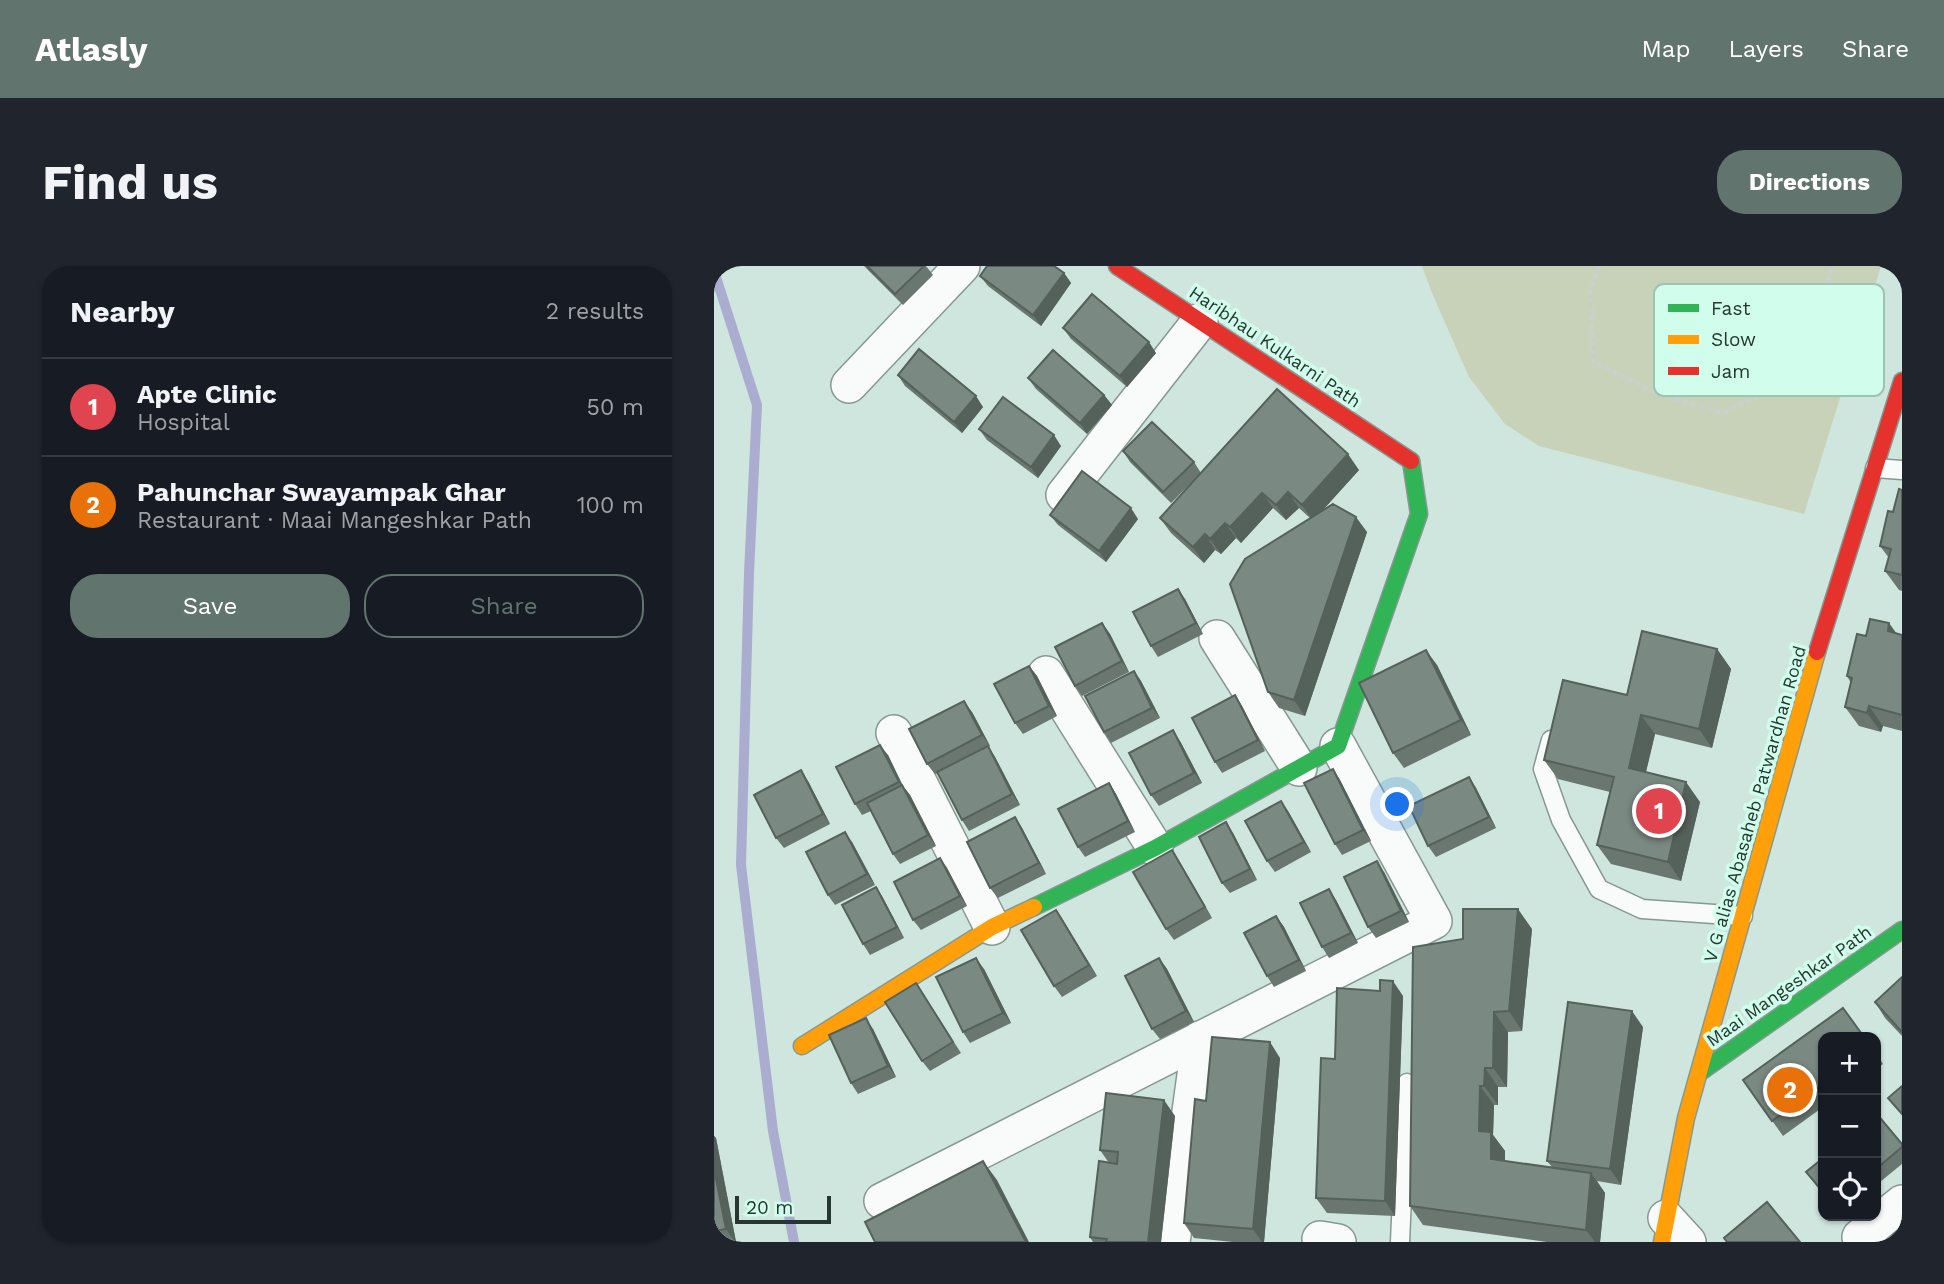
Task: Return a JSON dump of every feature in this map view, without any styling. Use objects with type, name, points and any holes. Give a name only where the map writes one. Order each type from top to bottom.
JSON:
[{"type":"street","points":[[849,385],[962,266]]},
{"type":"street","name":"Haribhau Kulkarni Path","points":[[1117,266],[1411,461],[1419,514],[1338,746]]},
{"type":"street","points":[[1063,495],[1200,321]]},
{"type":"street","name":"V G alias Abasaheb Patwardhan Road","points":[[1672,1234],[1686,1118],[1813,664],[1902,381]]},
{"type":"street","points":[[1217,638],[1300,768]]},
{"type":"street","points":[[1046,674],[1155,848]]},
{"type":"street","points":[[894,733],[992,928]]},
{"type":"street","points":[[802,1046],[992,928],[1155,848],[1338,746],[1433,921],[882,1201]]},
{"type":"street","name":"Maai Mangeshkar Path","points":[[1699,1073],[1902,930]]},
{"type":"street","points":[[1172,1242],[1200,1039]]},
{"type":"street","points":[[1860,1237],[1902,1203]]},
{"type":"lane","points":[[1875,468],[1902,470]]},
{"type":"lane","points":[[1555,724],[1543,769],[1561,820],[1599,889],[1642,909],[1743,916]]},
{"type":"lane","points":[[1399,1242],[1407,1083]]},
{"type":"path","points":[[1599,266],[1590,292],[1594,363],[1654,392]]},
{"type":"path","points":[[1828,284],[1831,266]]},
{"type":"path","points":[[1884,354],[1890,356]]},
{"type":"path","points":[[1666,396],[1722,413],[1761,396]]},
{"type":"green space","points":[[1422,266],[1881,266],[1875,284],[1654,284],[1654,396],[1841,396],[1804,514],[1539,446],[1505,424],[1469,377]]},
{"type":"building","points":[[867,266],[924,266],[895,294]]},
{"type":"building","points":[[987,266],[1054,266],[1064,273],[1033,315],[980,276]]},
{"type":"building","points":[[1092,294],[1149,342],[1120,376],[1063,328]]},
{"type":"building","points":[[919,349],[976,396],[954,422],[898,375]]},
{"type":"building","points":[[1053,350],[1104,395],[1080,423],[1028,378]]},
{"type":"building","points":[[1277,389],[1348,454],[1302,505],[1288,492],[1276,505],[1262,493],[1230,527],[1225,523],[1210,539],[1205,534],[1193,547],[1160,518]]},
{"type":"building","points":[[1003,397],[1054,435],[1031,467],[979,429]]},
{"type":"building","points":[[1152,422],[1194,462],[1163,492],[1123,451]]},
{"type":"building","points":[[1082,471],[1131,508],[1099,551],[1050,515]]},
{"type":"building","points":[[1899,489],[1902,490],[1902,575],[1885,571],[1891,549],[1880,546],[1888,511],[1893,512]]},
{"type":"building","points":[[1333,504],[1356,517],[1294,700],[1268,692],[1230,584],[1245,559]]},
{"type":"building","points":[[1178,589],[1196,623],[1151,646],[1133,612]]},
{"type":"building","points":[[1870,619],[1889,623],[1888,631],[1902,635],[1902,715],[1869,706],[1867,713],[1845,707],[1852,678],[1847,676],[1857,634],[1866,636]]},
{"type":"building","points":[[1102,623],[1122,661],[1075,686],[1055,647]]},
{"type":"building","points":[[1642,631],[1717,649],[1699,729],[1641,715],[1629,768],[1686,782],[1668,862],[1597,845],[1614,777],[1544,760],[1563,680],[1627,695]]},
{"type":"building","points":[[1426,650],[1461,720],[1393,753],[1359,683]]},
{"type":"building","points":[[1029,666],[1049,706],[1015,723],[994,684]]},
{"type":"building","points":[[1134,671],[1152,708],[1104,732],[1085,696]]},
{"type":"building","points":[[1235,695],[1258,740],[1215,762],[1192,718]]},
{"type":"building","points":[[964,701],[982,735],[927,764],[909,729]]},
{"type":"building","points":[[1173,730],[1194,773],[1151,795],[1129,753]]},
{"type":"building","points":[[880,745],[899,782],[855,804],[836,767]]},
{"type":"building","points":[[988,746],[1012,794],[962,820],[937,772]]},
{"type":"building","points":[[1333,769],[1363,830],[1335,844],[1304,783]]},
{"type":"building","points":[[801,770],[823,814],[776,838],[754,795]]},
{"type":"building","points":[[1469,777],[1489,817],[1428,846],[1409,806]]},
{"type":"building","points":[[1109,783],[1128,821],[1078,847],[1058,809]]},
{"type":"building","points":[[902,785],[928,835],[893,854],[867,803]]},
{"type":"building","points":[[1281,801],[1304,842],[1267,861],[1245,821]]},
{"type":"building","points":[[1015,817],[1039,863],[990,888],[967,842]]},
{"type":"building","points":[[1226,822],[1250,869],[1222,883],[1199,837]]},
{"type":"building","points":[[845,832],[867,874],[828,895],[806,852]]},
{"type":"building","points":[[1172,850],[1205,907],[1166,929],[1133,872]]},
{"type":"building","points":[[940,858],[960,896],[913,920],[894,882]]},
{"type":"building","points":[[1377,861],[1401,911],[1368,927],[1344,877]]},
{"type":"building","points":[[876,887],[897,927],[863,944],[842,905]]},
{"type":"building","points":[[1329,889],[1351,933],[1322,947],[1300,903]]},
{"type":"building","points":[[1463,909],[1518,909],[1509,1011],[1494,1012],[1493,1068],[1485,1068],[1484,1086],[1480,1086],[1479,1131],[1491,1132],[1491,1159],[1591,1173],[1586,1230],[1410,1206],[1413,947],[1463,939]]},
{"type":"building","points":[[1056,910],[1089,965],[1054,986],[1021,930]]},
{"type":"building","points":[[1276,916],[1299,960],[1267,976],[1244,933]]},
{"type":"building","points":[[976,958],[1003,1013],[963,1032],[936,977]]},
{"type":"building","points":[[1159,958],[1186,1011],[1152,1029],[1125,976]]},
{"type":"building","points":[[1902,977],[1902,1032],[1875,1002]]},
{"type":"building","points":[[1380,980],[1393,981],[1385,1201],[1316,1198],[1321,1058],[1335,1059],[1337,988],[1380,991]]},
{"type":"building","points":[[916,983],[953,1042],[922,1061],[885,1002]]},
{"type":"building","points":[[1568,1002],[1632,1011],[1610,1169],[1547,1161]]},
{"type":"building","points":[[1843,1008],[1860,1032],[1818,1032],[1818,1088],[1772,1121],[1743,1080]]},
{"type":"building","points":[[866,1018],[888,1066],[851,1083],[829,1035]]},
{"type":"building","points":[[1212,1037],[1270,1042],[1253,1229],[1184,1223],[1195,1099],[1206,1101]]},
{"type":"building","points":[[1902,1086],[1902,1114],[1888,1098]]},
{"type":"building","points":[[1106,1093],[1164,1100],[1148,1242],[1106,1242],[1107,1239],[1090,1237],[1099,1161],[1117,1164],[1118,1152],[1100,1150]]},
{"type":"building","points":[[1881,1119],[1902,1144],[1902,1147],[1881,1165]]},
{"type":"building","points":[[983,1161],[1026,1242],[875,1242],[865,1222]]},
{"type":"building","points":[[1818,1162],[1818,1186],[1806,1172]]},
{"type":"building","points":[[714,1169],[726,1229],[714,1231]]},
{"type":"building","points":[[1767,1202],[1800,1242],[1727,1242],[1724,1238]]},
{"type":"building","points":[[1902,1226],[1902,1242],[1886,1242]]},
{"type":"waterway","points":[[714,271],[757,405],[749,573],[741,865],[773,1131],[794,1242]]},
{"type":"traffic: fast","points":[[1034,907],[1155,848],[1338,746],[1419,514],[1411,461]]},
{"type":"traffic: fast","points":[[1699,1073],[1902,930]]},
{"type":"traffic: slow","points":[[1662,1242],[1686,1118],[1817,652]]},
{"type":"traffic: slow","points":[[802,1046],[992,927],[1034,907]]},
{"type":"traffic: jam","points":[[1117,266],[1411,461]]},
{"type":"traffic: jam","points":[[1817,652],[1902,381]]},
{"type":"place","name":"Apte Clinic","points":[[1659,811]]},
{"type":"place","name":"Pahunchar Swayampak Ghar","points":[[1790,1090]]}]
